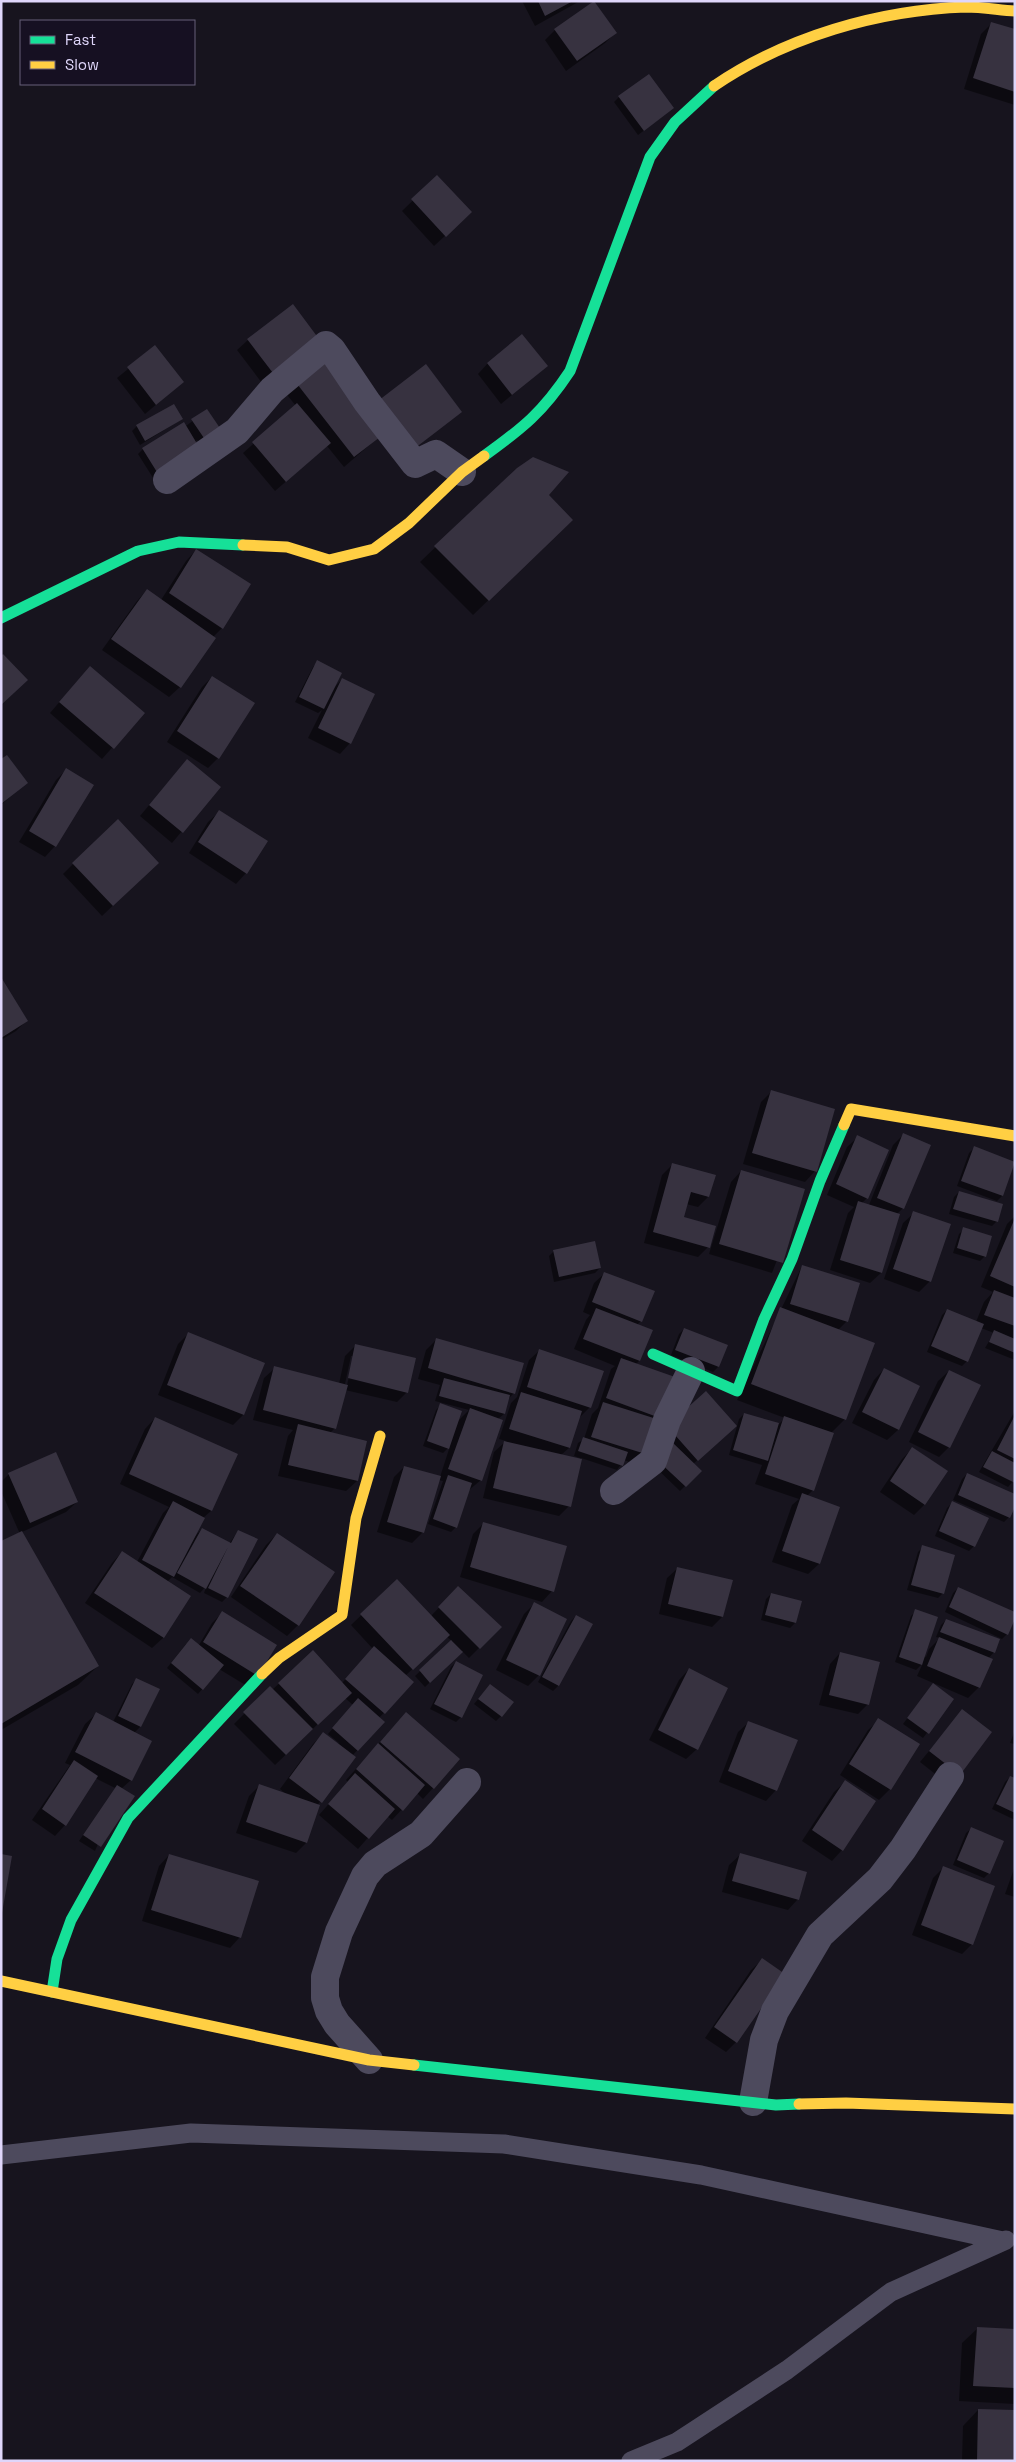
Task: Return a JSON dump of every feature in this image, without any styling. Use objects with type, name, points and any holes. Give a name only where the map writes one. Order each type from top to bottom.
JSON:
[{"type":"street","points":[[1,618],[138,551],[179,542],[287,547],[330,560],[374,549],[409,523],[462,472],[523,428],[551,400],[570,371],[650,157],[675,122],[714,86],[751,62],[832,30],[886,16],[967,7],[1015,11]]},
{"type":"street","points":[[167,480],[237,431],[272,390],[326,345],[332,350],[367,402],[415,464],[436,454],[462,472]]},
{"type":"street","points":[[653,1354],[737,1391],[764,1319],[792,1259],[820,1181],[851,1109],[1015,1136]]},
{"type":"street","points":[[614,1491],[653,1461],[667,1420],[691,1371]]},
{"type":"street","points":[[52,1992],[56,1959],[72,1920],[128,1818],[260,1676],[280,1658],[342,1615],[356,1518],[380,1436]]},
{"type":"street","points":[[753,2102],[764,2040],[775,2011],[820,1935],[880,1879],[903,1849],[950,1776]]},
{"type":"street","points":[[369,2060],[337,2024],[329,2011],[325,1998],[325,1977],[339,1932],[356,1892],[370,1870],[421,1834],[467,1782]]},
{"type":"street","points":[[1,1981],[369,2060],[776,2106],[846,2104],[1015,2109]]},
{"type":"lane","points":[[1,2154],[191,2133],[504,2144],[701,2175],[1009,2240]]},
{"type":"lane","points":[[631,2461],[676,2442],[787,2370],[891,2292],[1009,2240]]},
{"type":"building","points":[[538,1],[573,1],[545,16]]},
{"type":"building","points":[[594,1],[617,33],[577,61],[554,29]]},
{"type":"building","points":[[991,22],[1015,29],[1015,92],[973,78]]},
{"type":"building","points":[[649,74],[674,108],[644,131],[618,96]]},
{"type":"building","points":[[437,175],[472,212],[446,237],[411,199]]},
{"type":"building","points":[[293,304],[322,343],[276,377],[247,339]]},
{"type":"building","points":[[522,334],[548,366],[512,395],[487,363]]},
{"type":"building","points":[[155,345],[184,382],[156,405],[127,367]]},
{"type":"building","points":[[323,357],[384,434],[354,457],[294,380]]},
{"type":"building","points":[[426,364],[462,412],[410,452],[374,404]]},
{"type":"building","points":[[297,403],[331,443],[286,482],[252,442]]},
{"type":"building","points":[[174,404],[183,419],[145,441],[136,425]]},
{"type":"building","points":[[207,409],[224,434],[208,444],[191,419]]},
{"type":"building","points":[[184,422],[202,452],[160,477],[142,448]]},
{"type":"building","points":[[533,457],[569,472],[549,495],[573,520],[489,601],[434,546],[517,468]]},
{"type":"building","points":[[196,549],[251,584],[223,629],[169,593]]},
{"type":"building","points":[[147,589],[216,638],[181,688],[111,639]]},
{"type":"building","points":[[3,654],[28,680],[1,705],[1,656]]},
{"type":"building","points":[[317,660],[342,673],[324,709],[299,697]]},
{"type":"building","points":[[90,666],[145,713],[114,749],[59,702]]},
{"type":"building","points":[[212,676],[255,703],[219,759],[177,731]]},
{"type":"building","points":[[342,678],[375,694],[351,744],[318,728]]},
{"type":"building","points":[[7,755],[28,783],[1,804],[1,759]]},
{"type":"building","points":[[187,759],[221,787],[183,833],[149,805]]},
{"type":"building","points":[[66,768],[94,785],[56,847],[29,831]]},
{"type":"building","points":[[219,810],[268,841],[247,874],[198,842]]},
{"type":"building","points":[[118,819],[159,863],[113,906],[72,863]]},
{"type":"building","points":[[1,977],[28,1021],[1,1038]]},
{"type":"building","points":[[771,1090],[835,1109],[817,1172],[752,1153]]},
{"type":"building","points":[[903,1133],[931,1145],[904,1209],[877,1198]]},
{"type":"building","points":[[857,1135],[889,1150],[868,1199],[836,1184]]},
{"type":"building","points":[[974,1146],[1015,1162],[1003,1196],[961,1181]]},
{"type":"building","points":[[672,1163],[716,1175],[709,1197],[691,1192],[684,1217],[716,1226],[710,1248],[653,1232]]},
{"type":"building","points":[[741,1170],[805,1189],[783,1263],[719,1244]]},
{"type":"building","points":[[959,1191],[1003,1204],[998,1222],[953,1209]]},
{"type":"building","points":[[858,1201],[900,1214],[882,1273],[840,1260]]},
{"type":"building","points":[[913,1211],[951,1224],[931,1282],[893,1269]]},
{"type":"building","points":[[1015,1218],[1015,1287],[990,1276]]},
{"type":"building","points":[[963,1227],[992,1236],[986,1257],[957,1248]]},
{"type":"building","points":[[595,1241],[601,1268],[559,1277],[553,1250]]},
{"type":"building","points":[[802,1265],[860,1283],[848,1322],[790,1304]]},
{"type":"building","points":[[604,1272],[655,1291],[642,1322],[592,1302]]},
{"type":"building","points":[[994,1290],[1015,1298],[1015,1326],[984,1315]]},
{"type":"building","points":[[780,1307],[875,1343],[846,1420],[751,1384]]},
{"type":"building","points":[[596,1308],[653,1330],[640,1361],[583,1339]]},
{"type":"building","points":[[947,1309],[984,1324],[968,1362],[931,1346]]},
{"type":"building","points":[[684,1328],[728,1345],[719,1367],[675,1350]]},
{"type":"building","points":[[994,1330],[1015,1339],[1015,1353],[989,1342]]},
{"type":"building","points":[[188,1332],[265,1363],[244,1415],[167,1385]]},
{"type":"building","points":[[436,1338],[524,1363],[515,1394],[428,1368]]},
{"type":"building","points":[[355,1344],[416,1358],[408,1393],[348,1378]]},
{"type":"building","points":[[539,1349],[604,1371],[591,1408],[527,1387]]},
{"type":"building","points":[[621,1358],[675,1377],[660,1418],[606,1398]]},
{"type":"building","points":[[274,1366],[348,1385],[336,1429],[263,1410]]},
{"type":"building","points":[[884,1368],[920,1386],[899,1430],[862,1412]]},
{"type":"building","points":[[949,1370],[981,1385],[950,1448],[918,1432]]},
{"type":"building","points":[[444,1378],[510,1395],[505,1414],[439,1396]]},
{"type":"building","points":[[706,1391],[737,1426],[698,1461],[667,1426]]},
{"type":"building","points":[[521,1392],[582,1411],[570,1448],[509,1429]]},
{"type":"building","points":[[603,1402],[663,1421],[652,1456],[591,1437]]},
{"type":"building","points":[[440,1403],[462,1411],[449,1449],[427,1441]]},
{"type":"building","points":[[470,1408],[503,1420],[482,1481],[448,1469]]},
{"type":"building","points":[[744,1413],[779,1423],[768,1461],[733,1450]]},
{"type":"building","points":[[1015,1415],[1015,1459],[997,1450]]},
{"type":"building","points":[[784,1416],[834,1433],[814,1491],[765,1474]]},
{"type":"building","points":[[155,1417],[238,1454],[212,1511],[129,1474]]},
{"type":"building","points":[[298,1424],[367,1441],[358,1481],[288,1465]]},
{"type":"building","points":[[583,1437],[628,1452],[623,1466],[578,1451]]},
{"type":"building","points":[[504,1441],[582,1459],[571,1507],[493,1488]]},
{"type":"building","points":[[672,1442],[702,1471],[686,1487],[656,1459]]},
{"type":"building","points":[[912,1447],[948,1471],[925,1505],[890,1481]]},
{"type":"building","points":[[992,1451],[1015,1463],[1015,1483],[983,1467]]},
{"type":"building","points":[[56,1452],[78,1502],[30,1523],[8,1473]]},
{"type":"building","points":[[404,1466],[441,1476],[424,1533],[387,1522]]},
{"type":"building","points":[[967,1473],[1015,1494],[1015,1507],[1010,1518],[958,1495]]},
{"type":"building","points":[[448,1475],[472,1483],[457,1528],[433,1519]]},
{"type":"building","points":[[802,1493],[840,1507],[820,1564],[782,1551]]},
{"type":"building","points":[[173,1501],[205,1518],[174,1577],[142,1560]]},
{"type":"building","points":[[952,1501],[989,1518],[975,1547],[939,1531]]},
{"type":"building","points":[[483,1522],[567,1546],[554,1592],[470,1567]]},
{"type":"building","points":[[202,1528],[231,1543],[238,1530],[258,1539],[228,1598],[208,1588],[228,1547],[206,1589],[177,1573]]},
{"type":"building","points":[[22,1531],[99,1666],[1,1724],[1,1541]]},
{"type":"building","points":[[277,1533],[335,1572],[299,1626],[240,1586]]},
{"type":"building","points":[[922,1545],[955,1555],[944,1594],[911,1585]]},
{"type":"building","points":[[122,1551],[191,1596],[164,1638],[94,1593]]},
{"type":"building","points":[[677,1567],[733,1580],[723,1617],[668,1604]]},
{"type":"building","points":[[397,1579],[450,1635],[413,1670],[360,1614]]},
{"type":"building","points":[[458,1586],[502,1627],[480,1649],[438,1607]]},
{"type":"building","points":[[958,1587],[1015,1612],[1015,1619],[1008,1635],[949,1607]]},
{"type":"building","points":[[771,1593],[802,1601],[796,1623],[765,1615]]},
{"type":"building","points":[[534,1602],[567,1619],[540,1676],[506,1660]]},
{"type":"building","points":[[915,1609],[938,1617],[922,1665],[899,1657]]},
{"type":"building","points":[[222,1611],[277,1645],[258,1676],[203,1642]]},
{"type":"building","points":[[576,1615],[593,1624],[559,1686],[542,1677]]},
{"type":"building","points":[[946,1619],[1000,1639],[995,1653],[940,1632]]},
{"type":"building","points":[[939,1637],[993,1659],[980,1688],[927,1666]]},
{"type":"building","points":[[191,1638],[224,1665],[203,1690],[171,1663]]},
{"type":"building","points":[[451,1640],[463,1652],[430,1683],[419,1670]]},
{"type":"building","points":[[374,1646],[414,1682],[385,1714],[345,1679]]},
{"type":"building","points":[[313,1650],[352,1693],[318,1725],[278,1683]]},
{"type":"building","points":[[840,1652],[880,1662],[869,1705],[829,1695]]},
{"type":"building","points":[[456,1661],[483,1675],[462,1718],[434,1704]]},
{"type":"building","points":[[689,1668],[728,1688],[698,1750],[658,1730]]},
{"type":"building","points":[[136,1678],[160,1689],[141,1727],[118,1716]]},
{"type":"building","points":[[933,1683],[954,1699],[929,1734],[907,1718]]},
{"type":"building","points":[[490,1684],[514,1702],[502,1717],[478,1699]]},
{"type":"building","points":[[270,1686],[313,1729],[286,1755],[243,1712]]},
{"type":"building","points":[[358,1698],[385,1722],[358,1751],[332,1728]]},
{"type":"building","points":[[962,1709],[992,1732],[960,1775],[929,1751]]},
{"type":"building","points":[[96,1712],[152,1741],[132,1781],[75,1752]]},
{"type":"building","points":[[406,1712],[460,1759],[434,1789],[380,1742]]},
{"type":"building","points":[[878,1718],[920,1744],[891,1790],[849,1764]]},
{"type":"building","points":[[748,1721],[798,1740],[777,1791],[728,1771]]},
{"type":"building","points":[[323,1732],[356,1757],[322,1803],[289,1778]]},
{"type":"building","points":[[378,1743],[425,1785],[403,1811],[356,1769]]},
{"type":"building","points":[[74,1760],[98,1776],[66,1826],[42,1809]]},
{"type":"building","points":[[355,1773],[395,1809],[369,1839],[328,1804]]},
{"type":"building","points":[[1010,1776],[1015,1778],[1015,1813],[996,1804]]},
{"type":"building","points":[[845,1780],[876,1801],[843,1851],[812,1830]]},
{"type":"building","points":[[259,1784],[320,1805],[307,1843],[246,1822]]},
{"type":"building","points":[[117,1785],[135,1796],[101,1847],[83,1835]]},
{"type":"building","points":[[971,1827],[1004,1841],[990,1874],[957,1860]]},
{"type":"building","points":[[740,1853],[807,1872],[799,1900],[732,1881]]},
{"type":"building","points":[[1,1854],[12,1856],[2,1913],[1,1913]]},
{"type":"building","points":[[169,1854],[259,1881],[241,1938],[151,1910]]},
{"type":"building","points":[[943,1866],[995,1886],[973,1945],[921,1925]]},
{"type":"building","points":[[762,1958],[785,1974],[737,2043],[714,2027]]},
{"type":"building","points":[[977,2327],[1015,2329],[1015,2388],[973,2386]]},
{"type":"building","points":[[978,2409],[1015,2410],[1015,2461],[977,2461]]},
{"type":"traffic: fast","points":[[484,456],[510,437],[541,409],[570,371],[650,157],[675,122],[714,86]]},
{"type":"traffic: fast","points":[[1,618],[138,551],[179,542],[243,545]]},
{"type":"traffic: fast","points":[[653,1354],[737,1391],[764,1319],[792,1259],[820,1181],[844,1125]]},
{"type":"traffic: fast","points":[[52,1992],[57,1959],[71,1920],[128,1818],[262,1674]]},
{"type":"traffic: fast","points":[[414,2065],[776,2105],[799,2104]]},
{"type":"traffic: slow","points":[[714,86],[771,53],[802,40],[867,20],[933,9],[978,7],[1015,11]]},
{"type":"traffic: slow","points":[[243,545],[287,547],[329,560],[374,549],[409,523],[462,472],[484,456]]},
{"type":"traffic: slow","points":[[844,1125],[851,1109],[1015,1136]]},
{"type":"traffic: slow","points":[[262,1674],[279,1658],[342,1615],[356,1518],[380,1436]]},
{"type":"traffic: slow","points":[[1,1981],[369,2060],[414,2065]]},
{"type":"traffic: slow","points":[[799,2104],[846,2103],[1015,2109]]}]
